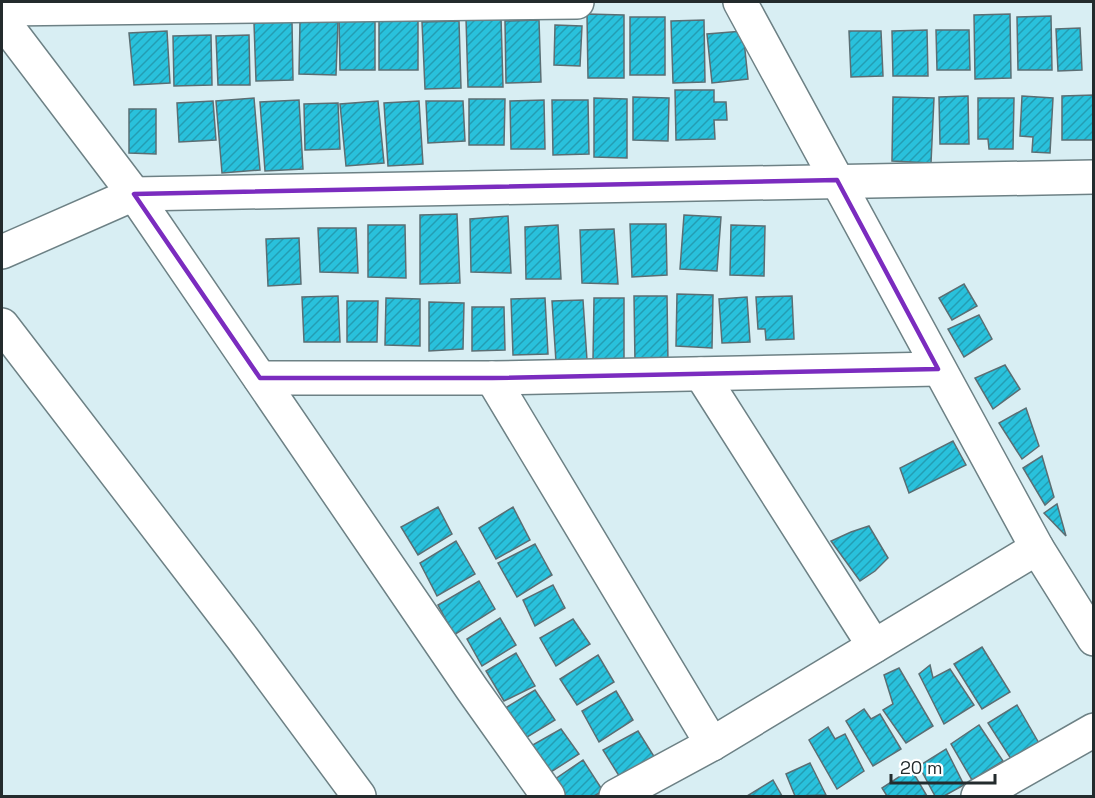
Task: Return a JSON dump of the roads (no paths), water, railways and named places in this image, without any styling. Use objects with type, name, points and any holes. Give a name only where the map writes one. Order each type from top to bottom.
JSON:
[{"type":"street","points":[[2,9],[577,2]]},
{"type":"street","points":[[740,2],[1037,548],[1094,639]]},
{"type":"street","points":[[2,20],[134,194],[472,689],[548,796]]},
{"type":"street","points":[[2,252],[134,194],[1094,177]]},
{"type":"street","points":[[2,325],[229,621],[359,796]]},
{"type":"street","points":[[260,378],[492,378],[938,369]]},
{"type":"street","points":[[700,374],[874,646]]},
{"type":"street","points":[[492,378],[712,744]]},
{"type":"street","points":[[616,796],[712,744],[1037,548]]},
{"type":"street","points":[[978,796],[1094,730]]}]
